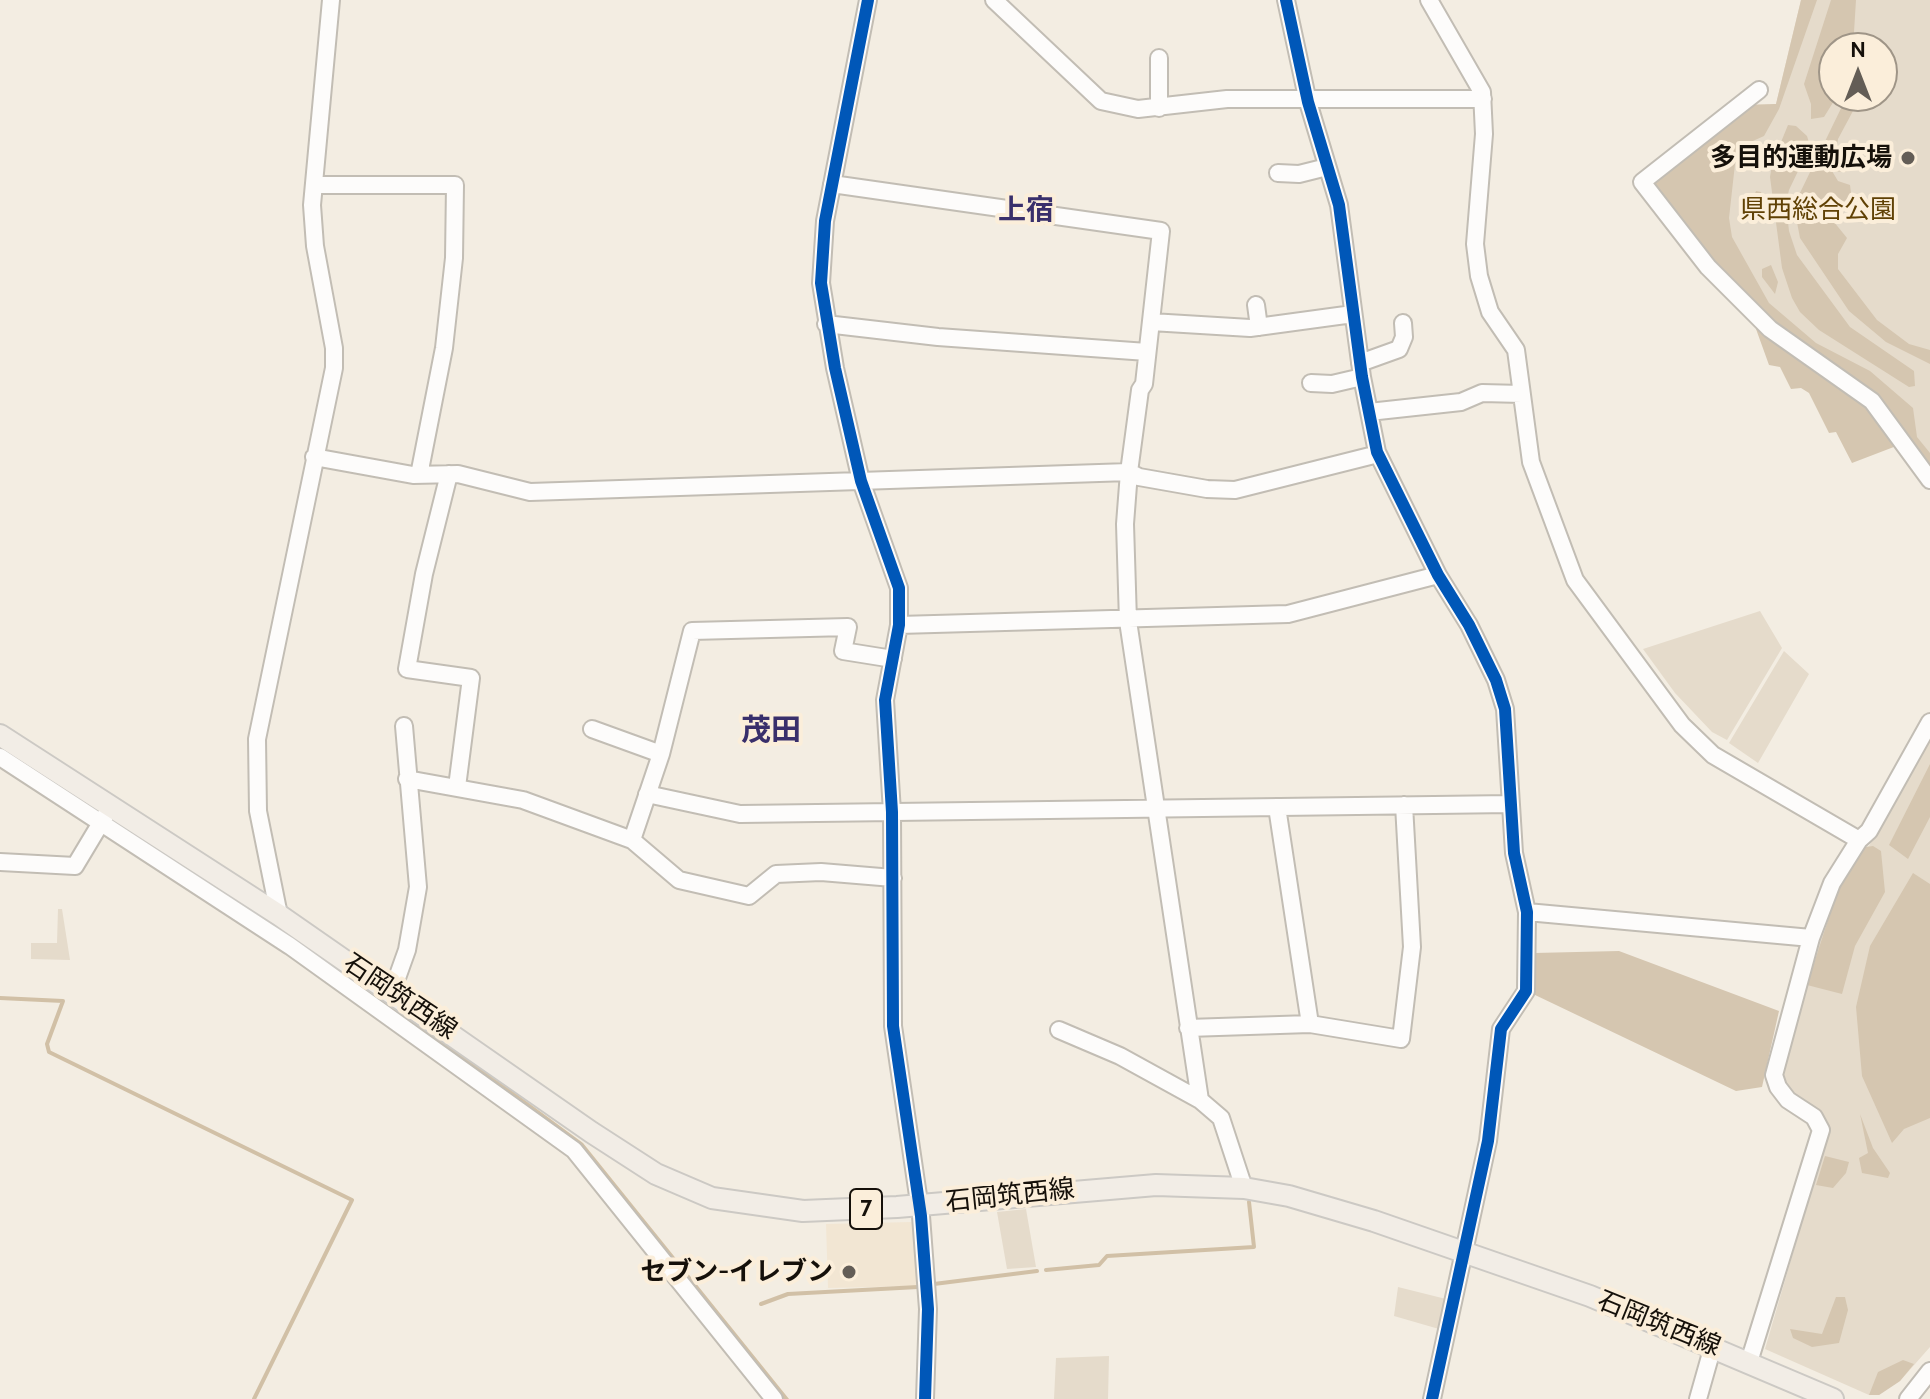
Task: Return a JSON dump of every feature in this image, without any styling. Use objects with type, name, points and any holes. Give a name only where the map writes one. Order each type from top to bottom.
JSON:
[{"type":"main road","name":"石岡筑西線","points":[[0,735],[106,814],[279,915],[296,938],[392,992],[591,1132],[656,1174],[693,1191],[742,1204],[803,1211],[920,1205],[1118,1186],[1195,1184],[1244,1188],[1327,1205],[1590,1296],[1833,1399]]},
{"type":"street","points":[[279,915],[258,811],[257,739],[331,387],[334,348],[315,246],[314,185],[331,0]]},
{"type":"street","points":[[868,0],[825,221],[821,283],[826,324],[861,481],[899,588],[899,625],[885,700],[892,812],[893,1026],[920,1205],[928,1309],[925,1399]]},
{"type":"street","points":[[994,0],[1101,101],[1138,109],[1227,99],[1308,102],[1483,99]]},
{"type":"street","points":[[1286,0],[1308,102],[1339,205],[1361,370],[1378,454],[1438,575],[1469,625],[1496,680],[1505,709],[1514,853],[1527,912],[1526,991],[1501,1029],[1488,1141],[1432,1399]]},
{"type":"street","points":[[1429,0],[1482,92],[1484,134],[1475,244],[1479,276],[1490,312],[1516,350],[1531,462],[1575,580],[1682,725],[1713,755],[1859,840]]},
{"type":"street","points":[[1159,58],[1159,108]]},
{"type":"street","points":[[1759,90],[1642,182],[1708,267],[1770,329],[1872,401],[1930,480]]},
{"type":"street","points":[[1278,173],[1299,174],[1327,167]]},
{"type":"street","points":[[832,184],[1161,231],[1129,472],[1125,524],[1128,621],[1200,1100]]},
{"type":"street","points":[[314,185],[455,185],[454,258],[444,348],[419,475]]},
{"type":"street","points":[[1256,305],[1259,327]]},
{"type":"street","points":[[1151,322],[1224,329],[1353,314]]},
{"type":"street","points":[[1311,383],[1332,384],[1399,349],[1404,337],[1403,323]]},
{"type":"street","points":[[826,324],[938,337],[1147,352]]},
{"type":"street","points":[[1369,412],[1461,402],[1482,393],[1522,394]]},
{"type":"street","points":[[314,457],[419,475],[449,474],[530,492],[1129,472],[1139,477],[1207,489],[1235,490],[1378,454]]},
{"type":"street","points":[[449,474],[424,574],[407,669],[471,678],[457,787]]},
{"type":"street","points":[[899,625],[1128,621],[1288,614],[1438,575]]},
{"type":"street","points":[[632,840],[661,754],[692,631],[848,627],[843,651],[893,659]]},
{"type":"street","points":[[1749,1362],[1821,1130],[1814,1117],[1788,1100],[1774,1075],[1811,938],[1832,883],[1859,840],[1869,831],[1930,722]]},
{"type":"street","points":[[392,992],[407,950],[418,887],[404,726]]},
{"type":"street","points":[[592,729],[661,754]]},
{"type":"street","points":[[0,757],[106,814],[296,938],[574,1150],[774,1399]]},
{"type":"street","points":[[407,779],[523,800],[632,840],[679,880],[749,896],[776,874],[821,872],[893,878]]},
{"type":"street","points":[[647,794],[740,814],[1511,804]]},
{"type":"street","points":[[1188,1028],[1310,1024],[1401,1039],[1412,947],[1404,805]]},
{"type":"street","points":[[1277,807],[1310,1024]]},
{"type":"street","points":[[0,862],[75,866],[106,814]]},
{"type":"street","points":[[1527,912],[1811,938]]},
{"type":"street","points":[[1059,1030],[1120,1056],[1200,1100],[1221,1118],[1244,1188]]},
{"type":"street","points":[[1698,1399],[1713,1346]]},
{"type":"street","points":[[1908,1399],[1930,1371]]},
{"type":"shaded area","points":[[507,1087],[583,1143],[789,1399],[784,1399],[730,1331],[705,1306],[584,1148],[505,1091]]},
{"type":"shaded area","points":[[912,1222],[917,1286],[828,1288],[826,1224]]},
{"type":"green space","name":"県西総合公園","points":[[1801,0],[1930,0],[1930,470],[1709,258],[1746,105],[1776,104]]},
{"type":"green space","points":[[1801,0],[1817,0],[1779,109],[1764,136],[1744,145],[1735,164],[1729,218],[1732,237],[1769,303],[1816,343],[1870,371],[1913,408],[1917,437],[1930,453],[1930,470],[1890,414],[1771,323],[1728,280],[1649,181],[1746,105],[1776,104]]},
{"type":"green space","points":[[1831,0],[1856,0],[1854,32],[1821,32]]},
{"type":"green space","points":[[1818,40],[1818,112],[1827,112],[1824,117],[1811,119],[1811,104],[1804,84]]},
{"type":"green space","points":[[1839,112],[1852,112],[1837,145],[1845,150],[1849,160],[1846,172],[1832,171],[1838,181],[1850,185],[1852,201],[1833,207],[1834,222],[1847,238],[1838,254],[1838,269],[1877,320],[1909,344],[1930,350],[1930,364],[1886,342],[1849,311],[1800,238],[1797,199]]},
{"type":"green space","points":[[1788,125],[1796,126],[1807,136],[1810,146],[1789,190],[1786,204],[1789,231],[1797,255],[1850,327],[1914,371],[1915,386],[1909,387],[1819,330],[1800,312],[1792,298],[1782,268],[1770,177]]},
{"type":"green space","points":[[1756,191],[1761,192],[1765,206],[1761,217],[1756,219],[1749,209]]},
{"type":"green space","points":[[1771,265],[1778,282],[1775,294],[1762,277],[1762,269]]},
{"type":"green space","points":[[1763,326],[1871,404],[1899,445],[1852,463],[1836,432],[1829,433],[1809,393],[1801,388],[1791,389],[1780,367],[1769,365],[1756,329]]},
{"type":"green space","points":[[1760,611],[1782,648],[1727,740],[1712,732],[1675,693],[1643,649]]},
{"type":"green space","points":[[1784,651],[1809,674],[1758,763],[1729,743]]},
{"type":"green space","points":[[1930,730],[1930,1347],[1900,1381],[1879,1395],[1869,1395],[1765,1349],[1827,1136],[1827,1123],[1820,1113],[1788,1092],[1780,1074],[1820,940],[1860,848],[1869,846]]},
{"type":"green space","points":[[1930,764],[1930,817],[1908,859],[1889,845]]},
{"type":"green space","points":[[1873,846],[1881,851],[1885,892],[1855,946],[1842,994],[1807,985],[1839,886],[1860,848]]},
{"type":"green space","points":[[1913,873],[1930,884],[1930,1118],[1904,1129],[1892,1143],[1862,1076],[1856,1007],[1870,946]]},
{"type":"green space","points":[[58,909],[62,909],[70,960],[31,959],[31,943],[57,943]]},
{"type":"green space","points":[[1619,951],[1779,1011],[1762,1087],[1736,1091],[1533,994],[1534,953]]},
{"type":"green space","points":[[1860,1114],[1873,1148],[1890,1173],[1888,1178],[1862,1173],[1859,1158],[1868,1153]]},
{"type":"green space","points":[[1825,1156],[1849,1162],[1846,1173],[1833,1188],[1816,1185]]},
{"type":"green space","points":[[1026,1209],[1036,1267],[1007,1269],[997,1212]]},
{"type":"green space","points":[[1398,1287],[1446,1299],[1439,1329],[1394,1316]]},
{"type":"green space","points":[[1836,1297],[1845,1297],[1848,1310],[1839,1343],[1812,1347],[1793,1338],[1790,1329],[1822,1334]]},
{"type":"green space","points":[[1109,1356],[1108,1399],[1054,1399],[1056,1358]]},
{"type":"green space","points":[[1903,1360],[1914,1364],[1900,1381],[1879,1395],[1869,1395],[1878,1372]]},
{"type":"waterway","points":[[369,993],[510,1092]]},
{"type":"waterway","points":[[0,998],[63,1001],[47,1044],[49,1052],[352,1200],[254,1399]]},
{"type":"waterway","points":[[1046,1270],[1099,1265],[1107,1256],[1254,1247],[1249,1202]]},
{"type":"waterway","points":[[934,1284],[1037,1271]]},
{"type":"waterway","points":[[761,1304],[788,1294],[918,1287]]},
{"type":"cycle path","points":[[868,0],[825,221],[821,283],[835,368],[861,481],[899,588],[899,625],[885,700],[892,812],[893,1026],[921,1216],[928,1309],[925,1399]]},
{"type":"cycle path","points":[[1286,0],[1308,102],[1339,205],[1362,377],[1377,452],[1438,575],[1469,625],[1496,680],[1505,709],[1514,853],[1527,912],[1526,991],[1501,1029],[1488,1141],[1432,1399]]},
{"type":"place","name":"多目的運動広場","points":[[1908,158]]},
{"type":"place","name":"セブン-イレブン","points":[[849,1272]]},
{"type":"district","name":"上宿","points":[[1026,211]]},
{"type":"district","name":"茂田","points":[[771,731]]}]
